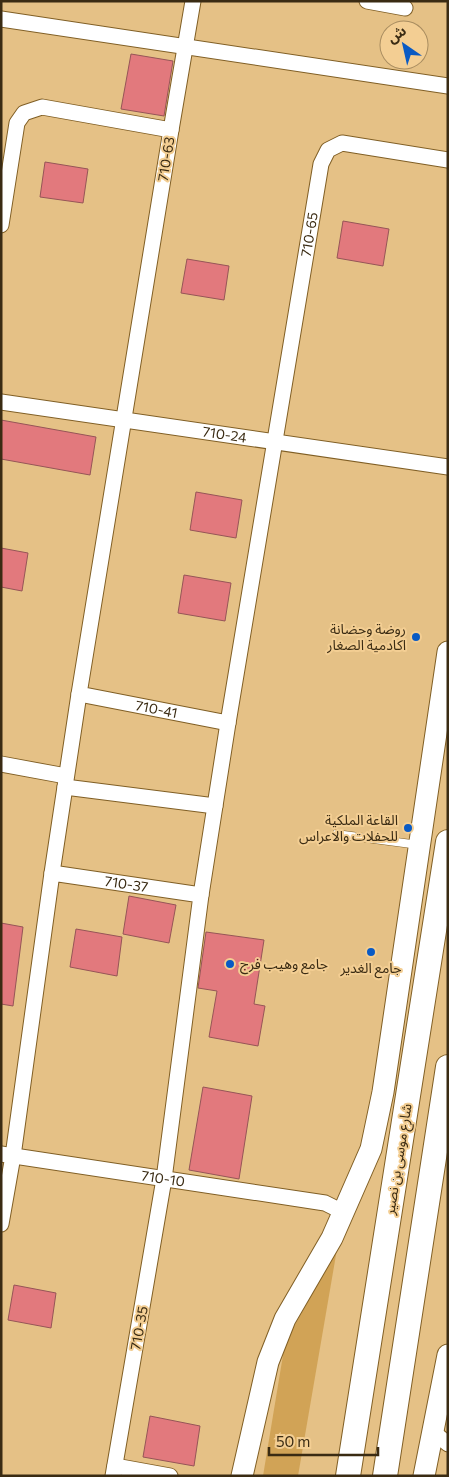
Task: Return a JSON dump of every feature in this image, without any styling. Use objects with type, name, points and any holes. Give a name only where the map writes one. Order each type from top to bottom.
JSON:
[{"type":"main road","name":"شارع موسى بن نصير","points":[[348,1476],[448,842]]},
{"type":"main road","points":[[385,1476],[448,1067]]},
{"type":"street","points":[[171,130],[193,1]]},
{"type":"street","points":[[367,1],[406,8]]},
{"type":"street","points":[[1,19],[448,86]]},
{"type":"street","name":"710-63","points":[[1,225],[17,124],[24,112],[42,107],[171,130],[123,420]]},
{"type":"street","name":"710-65","points":[[276,442],[321,164],[328,150],[342,143],[448,160]]},
{"type":"street","name":"710-24","points":[[1,402],[448,467]]},
{"type":"street","points":[[1,1224],[7,1155],[123,420]]},
{"type":"street","points":[[164,1179],[201,895],[276,442]]},
{"type":"street","points":[[242,1476],[268,1362],[285,1319],[332,1238],[334,1208],[371,1149],[382,1092],[448,652]]},
{"type":"street","name":"710-41","points":[[79,694],[228,723]]},
{"type":"street","points":[[1,764],[65,782],[215,806]]},
{"type":"street","name":"710-37","points":[[52,873],[201,895]]},
{"type":"street","name":"710-10","points":[[7,1155],[334,1208]]},
{"type":"street","name":"710-35","points":[[114,1471],[164,1179]]},
{"type":"street","points":[[424,1476],[440,1438],[448,1355]]},
{"type":"street","points":[[114,1471],[170,1476]]},
{"type":"lane","points":[[336,834],[419,845]]},
{"type":"shaded area","points":[[337,1249],[298,1476],[263,1476],[285,1343]]},
{"type":"building","points":[[131,54],[173,61],[164,116],[121,109]]},
{"type":"building","points":[[45,162],[88,169],[83,203],[40,197]]},
{"type":"building","points":[[343,221],[389,229],[383,266],[337,258]]},
{"type":"building","points":[[187,259],[229,266],[224,300],[181,293]]},
{"type":"building","points":[[1,420],[96,437],[90,475],[1,459]]},
{"type":"building","points":[[196,492],[242,500],[236,538],[190,530]]},
{"type":"building","points":[[1,548],[28,553],[22,591],[1,587]]},
{"type":"building","points":[[184,575],[231,583],[225,621],[178,613]]},
{"type":"building","points":[[129,896],[176,905],[169,943],[123,934]]},
{"type":"building","points":[[1,923],[23,927],[13,1006],[1,1004]]},
{"type":"building","points":[[76,929],[122,937],[117,976],[70,967]]},
{"type":"building","points":[[206,932],[264,940],[254,1004],[265,1006],[258,1046],[209,1037],[217,991],[198,988]]},
{"type":"building","points":[[203,1087],[252,1096],[239,1179],[189,1170]]},
{"type":"building","points":[[14,1285],[56,1293],[51,1328],[8,1320]]},
{"type":"building","points":[[150,1416],[200,1426],[194,1466],[143,1457]]},
{"type":"place","name":"روضة وحضانة اكادمية الصغار","points":[[416,637]]},
{"type":"place","name":"القاعة الملكية للحفلات والاعراس","points":[[408,828]]},
{"type":"place","name":"جامع الغدير","points":[[371,952]]},
{"type":"place","name":"جامع وهيب فرج","points":[[230,964]]}]
